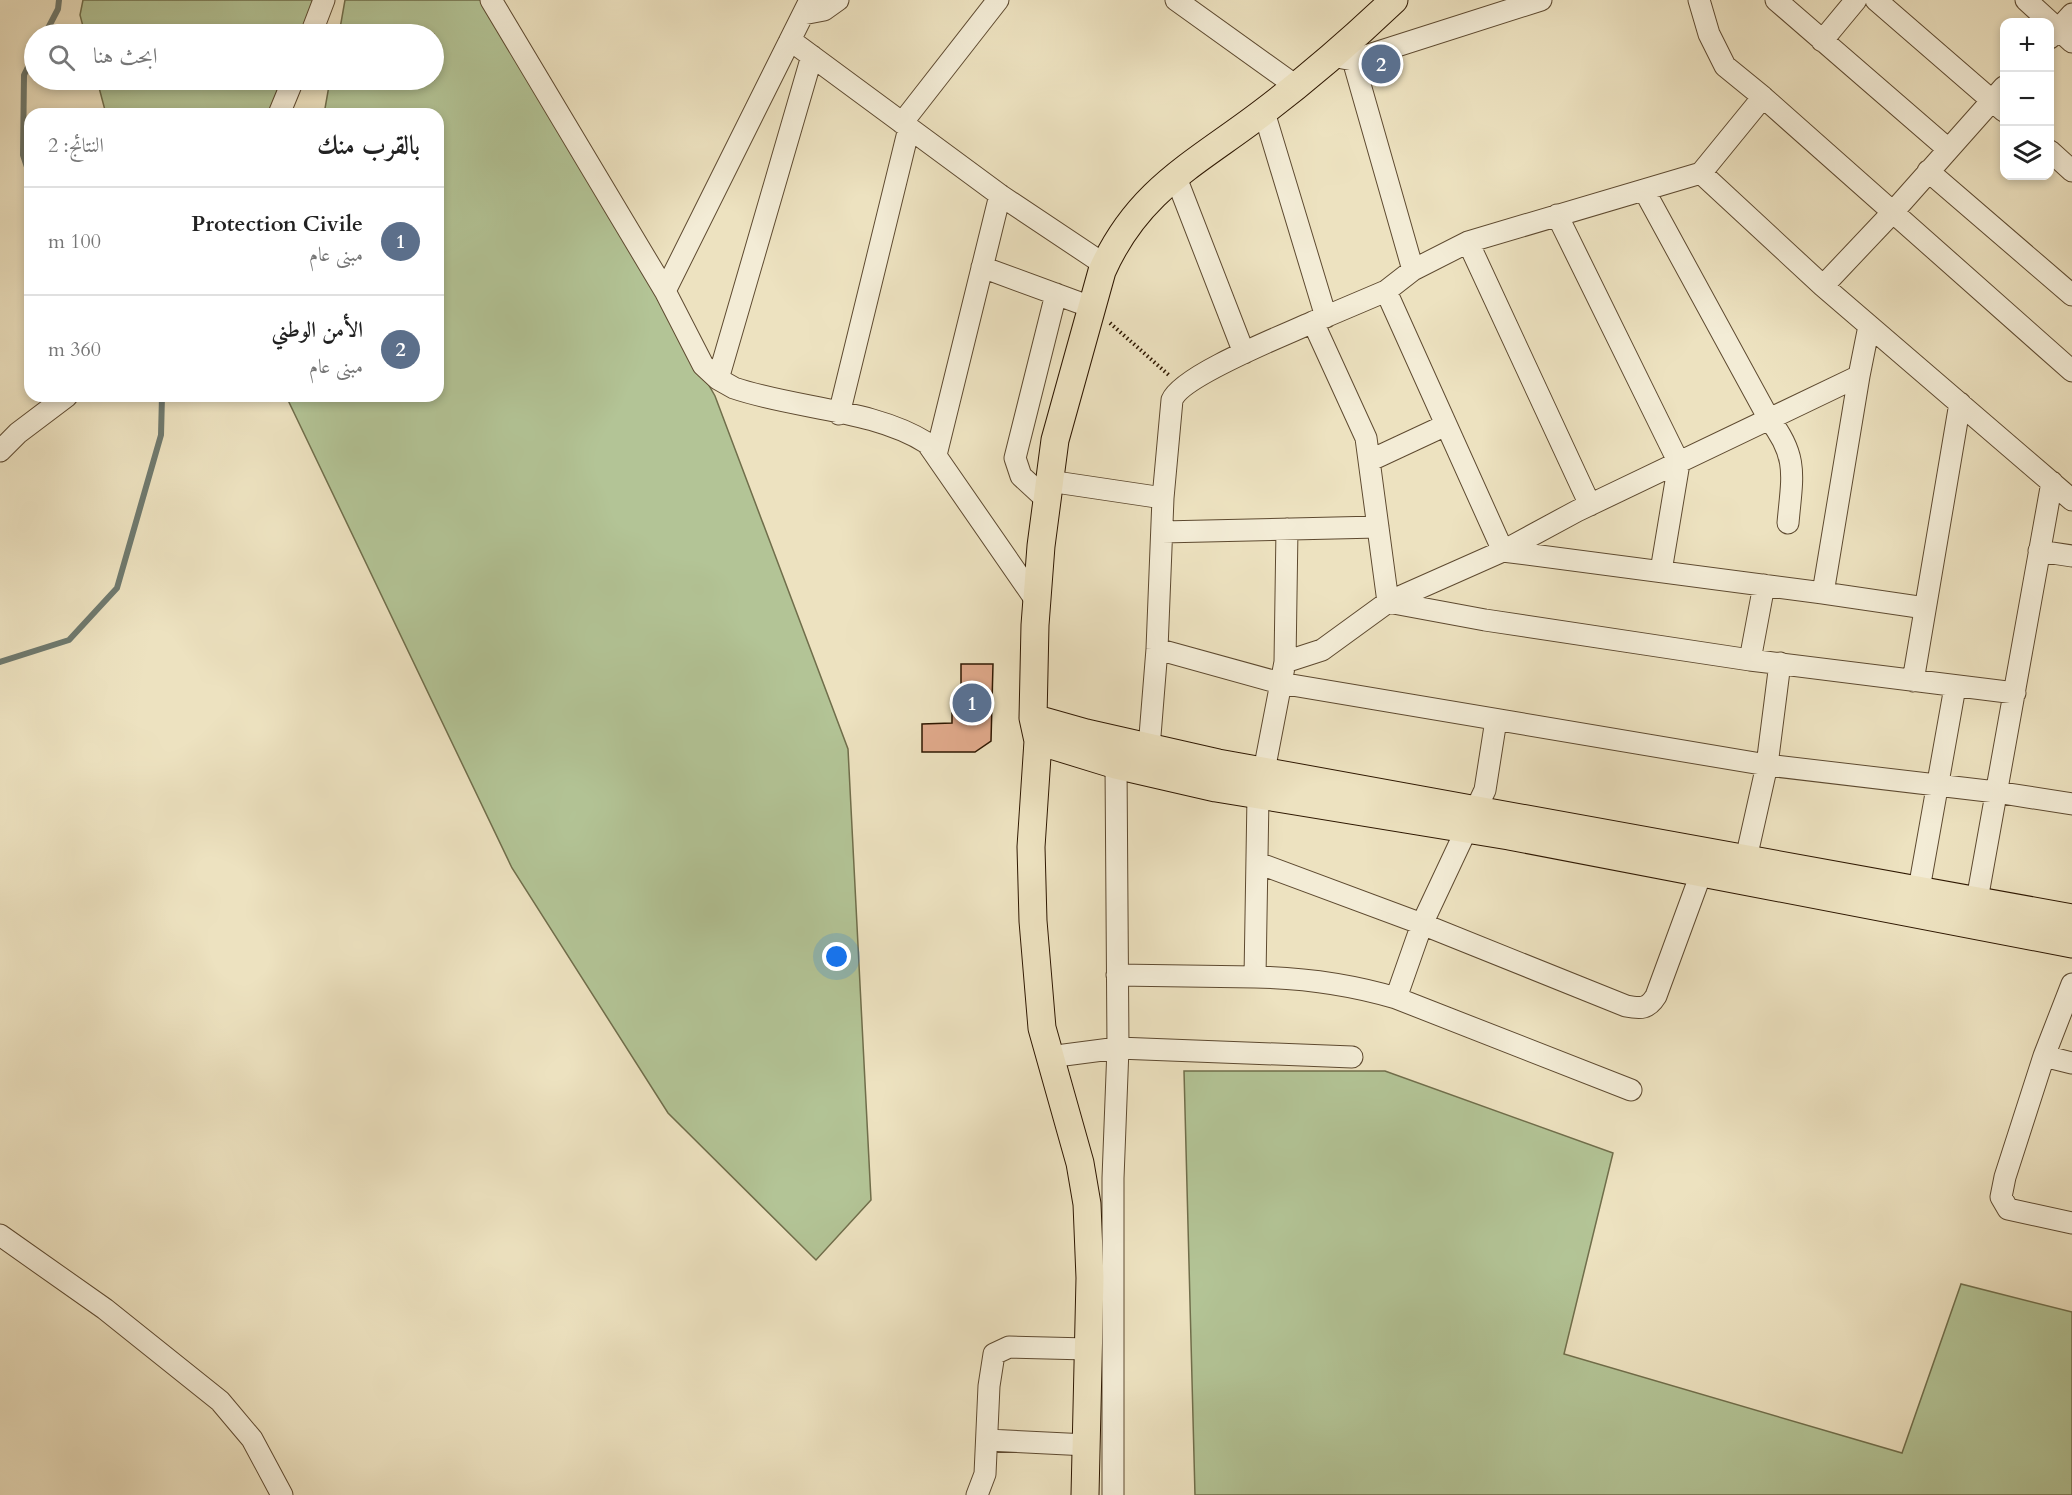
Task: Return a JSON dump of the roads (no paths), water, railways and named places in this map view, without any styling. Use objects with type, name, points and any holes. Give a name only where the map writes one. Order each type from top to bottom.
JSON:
[{"type":"main road","points":[[1085,1495],[1088,1349],[1102,1285],[1089,1244],[1080,1163],[1049,1057],[1038,989],[1033,921],[1031,847],[1036,729],[1037,602],[1055,440],[1091,307],[1105,265],[1112,247],[1137,211],[1175,175],[1264,112],[1296,86],[1343,58],[1394,0]]},
{"type":"main road","points":[[1036,729],[1149,748],[1217,776]]},
{"type":"main road","points":[[1036,729],[1116,765],[1217,776],[1705,862],[2072,944]]},
{"type":"main road","points":[[1744,870],[1919,889],[2072,918]]},
{"type":"street","points":[[314,24],[324,0]]},
{"type":"street","points":[[492,0],[665,291],[703,365],[718,379],[752,394],[882,423],[916,436],[927,443],[1037,602]]},
{"type":"street","points":[[665,291],[807,7],[824,10],[838,0]]},
{"type":"street","points":[[839,414],[906,125],[998,0]]},
{"type":"street","points":[[1176,0],[1296,86]]},
{"type":"street","points":[[1413,270],[1343,58],[1541,0]]},
{"type":"street","points":[[1699,0],[1709,34],[1725,66],[1763,96],[2072,371]]},
{"type":"street","points":[[1776,0],[1948,149]]},
{"type":"street","points":[[1822,41],[1856,0]]},
{"type":"street","points":[[1823,286],[1893,212],[1948,149],[2000,100],[1876,0]]},
{"type":"street","points":[[2026,0],[2063,31]]},
{"type":"street","points":[[790,40],[1000,195],[1105,265]]},
{"type":"street","points":[[718,379],[812,56]]},
{"type":"street","points":[[281,108],[289,90]]},
{"type":"street","points":[[1149,748],[1157,649],[1163,498],[1172,400],[1182,387],[1244,353],[1386,291],[1413,270],[1468,242],[1701,173],[1763,96]]},
{"type":"street","points":[[1264,112],[1319,319],[1366,438],[1371,460],[1388,602]]},
{"type":"street","points":[[2054,155],[2072,171]]},
{"type":"street","points":[[1928,171],[2072,295]]},
{"type":"street","points":[[1701,173],[1823,286],[2072,500]]},
{"type":"street","points":[[1175,175],[1244,353]]},
{"type":"street","points":[[1644,190],[1769,419],[1782,436],[1792,462],[1788,523]]},
{"type":"street","points":[[936,455],[1000,195]]},
{"type":"street","points":[[1557,216],[1679,463],[1661,571]]},
{"type":"street","points":[[1468,242],[1590,505]]},
{"type":"street","points":[[982,267],[1091,307]]},
{"type":"street","points":[[1386,291],[1503,550]]},
{"type":"street","points":[[1056,294],[1015,458],[1021,476],[1048,491],[1163,498]]},
{"type":"street","points":[[1823,593],[1869,326]]},
{"type":"street","points":[[1285,662],[1322,650],[1388,602],[1503,550],[1590,505],[1859,376]]},
{"type":"street","points":[[0,451],[18,433],[59,402]]},
{"type":"street","points":[[1913,681],[1960,403]]},
{"type":"street","points":[[1371,460],[1446,425]]},
{"type":"street","points":[[1977,900],[2052,482]]},
{"type":"street","points":[[1162,532],[1378,527]]},
{"type":"street","points":[[1255,977],[1261,784],[1285,662],[1287,529]]},
{"type":"street","points":[[1503,550],[1925,608]]},
{"type":"street","points":[[2039,550],[2072,556]]},
{"type":"street","points":[[1750,660],[1764,585]]},
{"type":"street","points":[[1388,602],[1485,620],[1750,660],[2015,693]]},
{"type":"street","points":[[1157,649],[1280,683],[1496,720],[1767,765],[1937,784],[2072,804]]},
{"type":"street","points":[[1744,870],[1767,765],[1780,663]]},
{"type":"street","points":[[1919,889],[1955,687]]},
{"type":"street","points":[[1396,998],[1422,924],[1471,819],[1490,771],[1496,720]]},
{"type":"street","points":[[1113,1495],[1102,1285],[1113,1178],[1118,1048],[1116,765]]},
{"type":"street","points":[[1258,863],[1422,924],[1616,1002],[1643,1008],[1651,1005],[1656,996],[1705,862]]},
{"type":"street","points":[[1117,975],[1310,978],[1354,985],[1396,998],[1632,1090]]},
{"type":"street","points":[[2072,984],[2044,1056],[2004,1177],[2001,1197],[2008,1209],[2072,1223]]},
{"type":"street","points":[[1049,1057],[1118,1048],[1352,1057]]},
{"type":"street","points":[[2044,1056],[2072,1063]]},
{"type":"street","points":[[0,1235],[105,1309],[220,1401],[252,1439],[282,1495]]},
{"type":"street","points":[[977,1495],[985,1474],[994,1354],[1009,1347],[1088,1349]]},
{"type":"street","points":[[987,1440],[1087,1445]]},
{"type":"waterway","points":[[50,24],[58,9],[59,0]]},
{"type":"waterway","points":[[24,75],[24,158]]},
{"type":"waterway","points":[[0,662],[69,640],[117,588],[161,435],[162,402]]},
{"type":"place","name":"الأمن الوطني","points":[[1381,64]]},
{"type":"place","name":"Protection Civile","points":[[972,703]]}]
